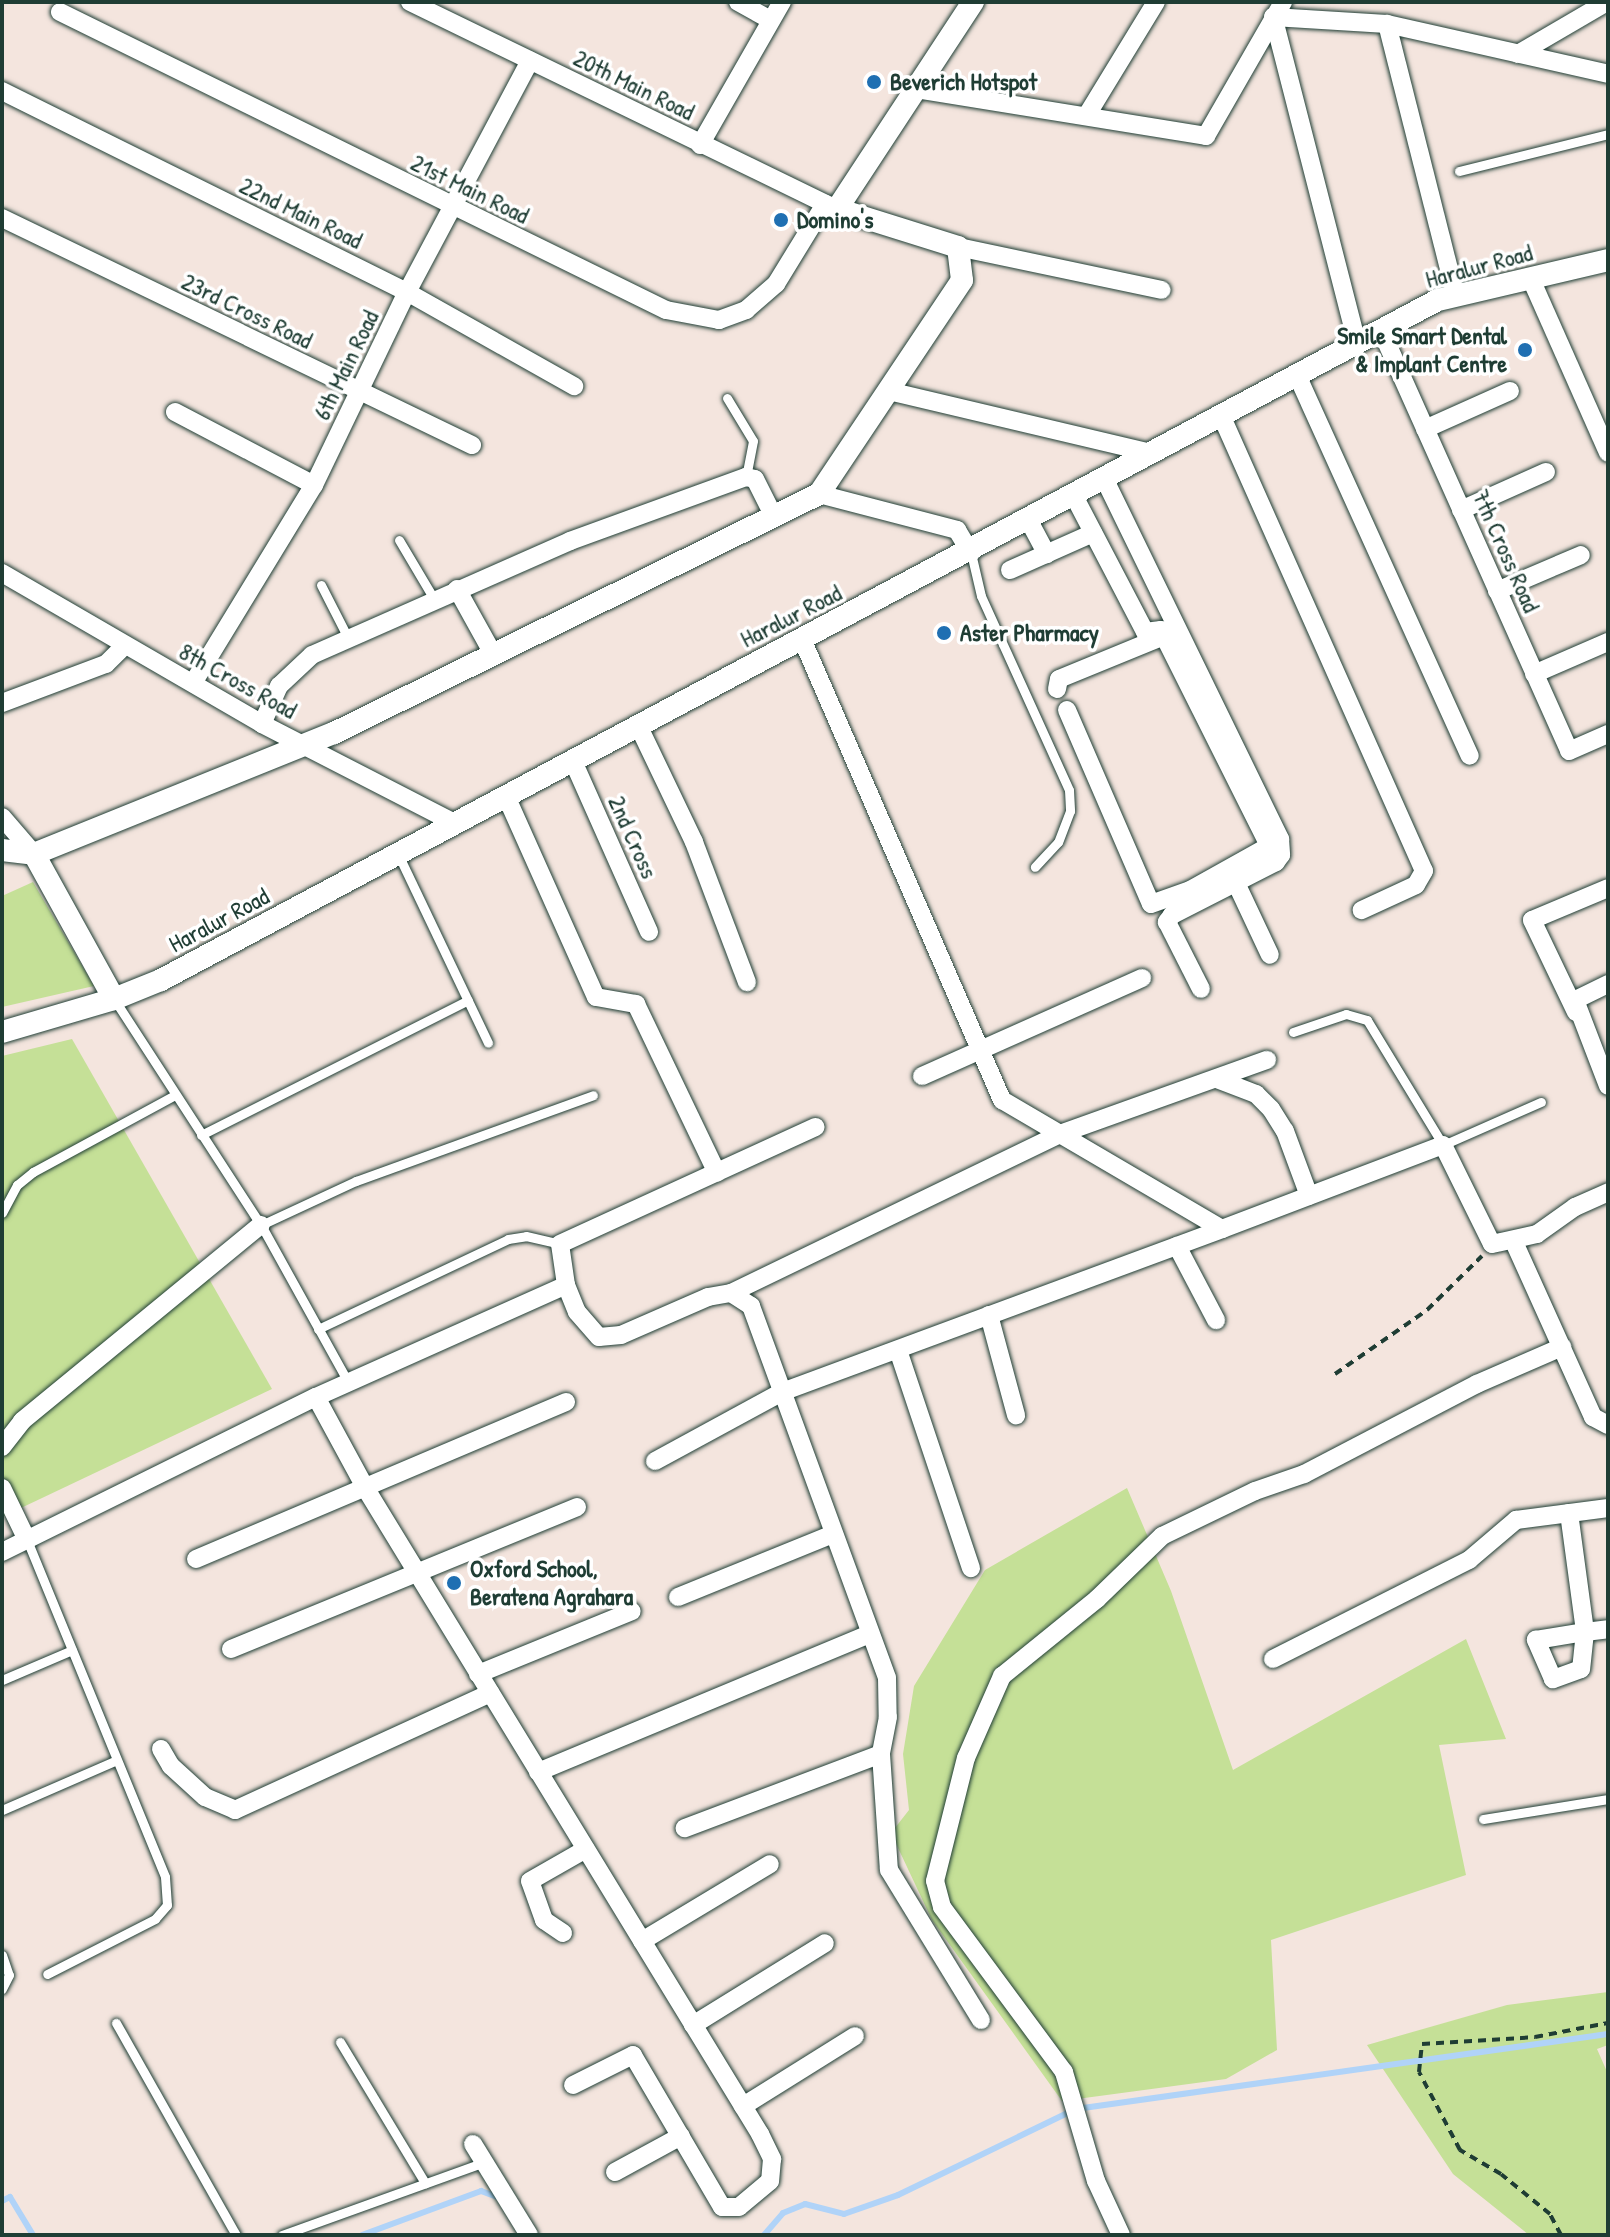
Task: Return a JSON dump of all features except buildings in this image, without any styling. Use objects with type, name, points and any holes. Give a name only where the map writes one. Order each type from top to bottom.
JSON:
[{"type":"street","name":"20th Main Road","points":[[410,2],[831,207]]},
{"type":"street","points":[[738,2],[770,20]]},
{"type":"street","points":[[700,145],[782,2]]},
{"type":"street","points":[[973,2],[916,89],[831,207],[958,247],[1162,290]]},
{"type":"street","points":[[1087,115],[1156,2]]},
{"type":"street","points":[[1518,54],[1607,2]]},
{"type":"street","points":[[916,89],[1206,136],[1278,9]]},
{"type":"street","points":[[1278,9],[1387,24],[1608,74]]},
{"type":"street","points":[[1278,9],[1357,343]]},
{"type":"street","name":"21st Main Road","points":[[60,12],[452,208],[666,310],[719,320],[746,310],[776,284],[831,207]]},
{"type":"street","points":[[1387,24],[1456,296]]},
{"type":"street","name":"6th Main Road","points":[[193,683],[314,485],[407,292],[530,61]]},
{"type":"street","name":"22nd Main Road","points":[[2,91],[407,292],[574,386]]},
{"type":"street","name":"23rd Cross Road","points":[[2,218],[472,445]]},
{"type":"street","points":[[2,850],[34,854],[305,745],[819,494],[962,280],[958,247]]},
{"type":"street","name":"Haralur Road","points":[[2,1032],[114,999],[161,980],[638,725],[971,553],[1073,494],[1381,330],[1456,296],[1608,260]]},
{"type":"street","points":[[1531,279],[1608,453]]},
{"type":"street","name":"7th Cross Road","points":[[1381,330],[1569,751],[1608,734]]},
{"type":"street","points":[[1297,375],[1470,756]]},
{"type":"street","points":[[889,391],[1151,453]]},
{"type":"street","points":[[1425,429],[1510,391]]},
{"type":"street","points":[[175,412],[314,485]]},
{"type":"street","points":[[1221,415],[1424,871],[1416,885],[1362,910]]},
{"type":"street","points":[[1461,510],[1546,472]]},
{"type":"street","points":[[262,724],[279,686],[312,655],[457,589],[687,495],[746,477],[755,479],[773,515]]},
{"type":"street","points":[[1104,478],[1281,855],[1276,862],[1237,885],[1172,915],[1167,922],[1201,989]]},
{"type":"street","points":[[819,494],[957,530],[971,553]]},
{"type":"street","points":[[1073,494],[1145,632],[1158,629],[1164,636],[1275,842]]},
{"type":"street","points":[[1028,519],[1047,554]]},
{"type":"street","points":[[1010,570],[1093,533]]},
{"type":"street","points":[[1497,591],[1581,555]]},
{"type":"street","name":"8th Cross Road","points":[[2,573],[123,647],[193,683],[262,724],[455,823]]},
{"type":"street","points":[[457,589],[493,654]]},
{"type":"street","points":[[1057,689],[1059,679],[1164,636]]},
{"type":"street","points":[[802,639],[983,1047],[1002,1100],[1222,1229]]},
{"type":"street","points":[[1534,674],[1608,642]]},
{"type":"street","points":[[2,703],[106,664],[123,647]]},
{"type":"street","points":[[1067,710],[1151,904],[1190,890],[1275,842]]},
{"type":"street","points":[[638,725],[694,842],[747,982]]},
{"type":"street","name":"2nd Cross","points":[[573,761],[649,932]]},
{"type":"street","points":[[506,796],[596,997],[636,1004],[717,1173]]},
{"type":"street","points":[[2,817],[34,854],[114,999]]},
{"type":"street","points":[[1237,885],[1270,955]]},
{"type":"street","points":[[1608,888],[1532,920],[1608,1086]]},
{"type":"street","points":[[922,1076],[1142,978]]},
{"type":"street","points":[[1576,1012],[1575,1000],[1608,984]]},
{"type":"street","points":[[816,1127],[560,1244],[566,1285],[577,1312],[599,1337],[621,1335],[708,1297],[731,1293],[1060,1134],[1267,1060]]},
{"type":"street","points":[[1217,1079],[1256,1094],[1271,1109],[1285,1131],[1309,1196]]},
{"type":"street","points":[[655,1461],[782,1392],[1443,1145],[1492,1244],[1514,1242],[1537,1234],[1575,1207],[1608,1192]]},
{"type":"street","points":[[2,1447],[22,1421],[261,1225]]},
{"type":"street","points":[[1514,1242],[1593,1417],[1608,1425]]},
{"type":"street","points":[[1177,1246],[1216,1320]]},
{"type":"street","points":[[2,1552],[316,1397],[566,1285]]},
{"type":"street","points":[[731,1293],[751,1306],[887,1678],[888,1717],[881,1754],[889,1870],[981,2020]]},
{"type":"street","points":[[989,1315],[1016,1415]]},
{"type":"street","points":[[1121,2235],[1096,2181],[1078,2110],[1048,2045],[1008,2000],[942,1907],[935,1881],[966,1758],[1002,1676],[1097,1599],[1162,1536],[1319,1467],[1477,1384],[1562,1347]]},
{"type":"street","points":[[898,1350],[971,1568]]},
{"type":"street","points":[[316,1397],[366,1489],[743,2106],[772,2159],[770,2181],[739,2207],[722,2207],[633,2055],[573,2085]]},
{"type":"street","points":[[196,1559],[566,1402]]},
{"type":"street","points":[[2,1488],[27,1540]]},
{"type":"street","points":[[231,1649],[577,1507]]},
{"type":"street","points":[[1273,1659],[1469,1560],[1516,1520],[1608,1508]]},
{"type":"street","points":[[1569,1513],[1585,1632],[1608,1629]]},
{"type":"street","points":[[678,1597],[833,1534]]},
{"type":"street","points":[[478,1674],[632,1611]]},
{"type":"street","points":[[538,1772],[870,1634]]},
{"type":"street","points":[[161,1749],[171,1766],[205,1797],[235,1810],[491,1693]]},
{"type":"street","points":[[685,1828],[881,1754]]},
{"type":"street","points":[[563,1933],[544,1920],[530,1881],[586,1849]]},
{"type":"street","points":[[642,1941],[770,1864]]},
{"type":"street","points":[[693,2025],[825,1943]]},
{"type":"street","points":[[743,2106],[855,2036]]},
{"type":"street","points":[[615,2172],[681,2136]]},
{"type":"street","points":[[473,2144],[529,2235]]},
{"type":"lane","points":[[1459,171],[1608,134]]},
{"type":"lane","points":[[727,398],[753,441],[746,477]]},
{"type":"lane","points":[[399,540],[434,599]]},
{"type":"lane","points":[[971,553],[981,596],[1069,790],[1070,811],[1058,842],[1035,867]]},
{"type":"lane","points":[[321,585],[348,638]]},
{"type":"lane","points":[[398,854],[488,1043]]},
{"type":"lane","points":[[114,999],[261,1225],[349,1384]]},
{"type":"lane","points":[[201,1135],[468,1000]]},
{"type":"lane","points":[[1293,1032],[1346,1014],[1367,1020],[1443,1145],[1541,1102]]},
{"type":"lane","points":[[2,1213],[17,1185],[33,1172],[175,1095]]},
{"type":"lane","points":[[261,1225],[356,1181],[593,1095]]},
{"type":"lane","points":[[318,1329],[508,1239],[526,1236],[560,1244]]},
{"type":"lane","points":[[27,1540],[165,1877],[167,1905],[155,1919],[47,1974]]},
{"type":"lane","points":[[2,1680],[72,1650]]},
{"type":"lane","points":[[2,1810],[117,1760]]},
{"type":"lane","points":[[1483,1819],[1608,1799]]},
{"type":"lane","points":[[2,1955],[9,1975],[2,1989]]},
{"type":"lane","points":[[116,2023],[236,2235]]},
{"type":"lane","points":[[340,2042],[425,2183]]},
{"type":"lane","points":[[282,2235],[485,2162]]},
{"type":"path","points":[[1335,1374],[1427,1310],[1492,1244]]},
{"type":"path","points":[[1561,2235],[1550,2214],[1501,2174],[1460,2150],[1419,2072],[1422,2044],[1535,2037],[1608,2023]]},
{"type":"green space","points":[[33,882],[94,986],[2,1007],[2,896]]},
{"type":"green space","points":[[72,1039],[272,1389],[2,1517],[2,1056]]},
{"type":"green space","points":[[1127,1488],[1171,1591],[1233,1770],[1466,1639],[1506,1739],[1439,1745],[1466,1875],[1271,1940],[1277,2050],[1226,2079],[1062,2101],[932,1920],[891,1833],[909,1810],[903,1754],[914,1686],[985,1570]]},
{"type":"green space","points":[[1608,1992],[1608,2045],[1597,2049],[1608,2074],[1608,2235],[1529,2235],[1453,2174],[1367,2045],[1507,2005]]},
{"type":"waterway","points":[[764,2235],[783,2213],[805,2204],[844,2214],[898,2195],[1076,2109],[1608,2034]]},
{"type":"waterway","points":[[362,2235],[481,2191],[500,2198]]},
{"type":"waterway","points":[[2,2201],[10,2197],[33,2235]]},
{"type":"place","name":"Beverich Hotspot","points":[[874,82]]},
{"type":"place","name":"Domino's","points":[[781,220]]},
{"type":"place","name":"Smile Smart Dental & Implant Centre","points":[[1525,350]]},
{"type":"place","name":"Aster Pharmacy","points":[[944,633]]},
{"type":"place","name":"Oxford School, Beratena Agrahara","points":[[454,1583]]}]
